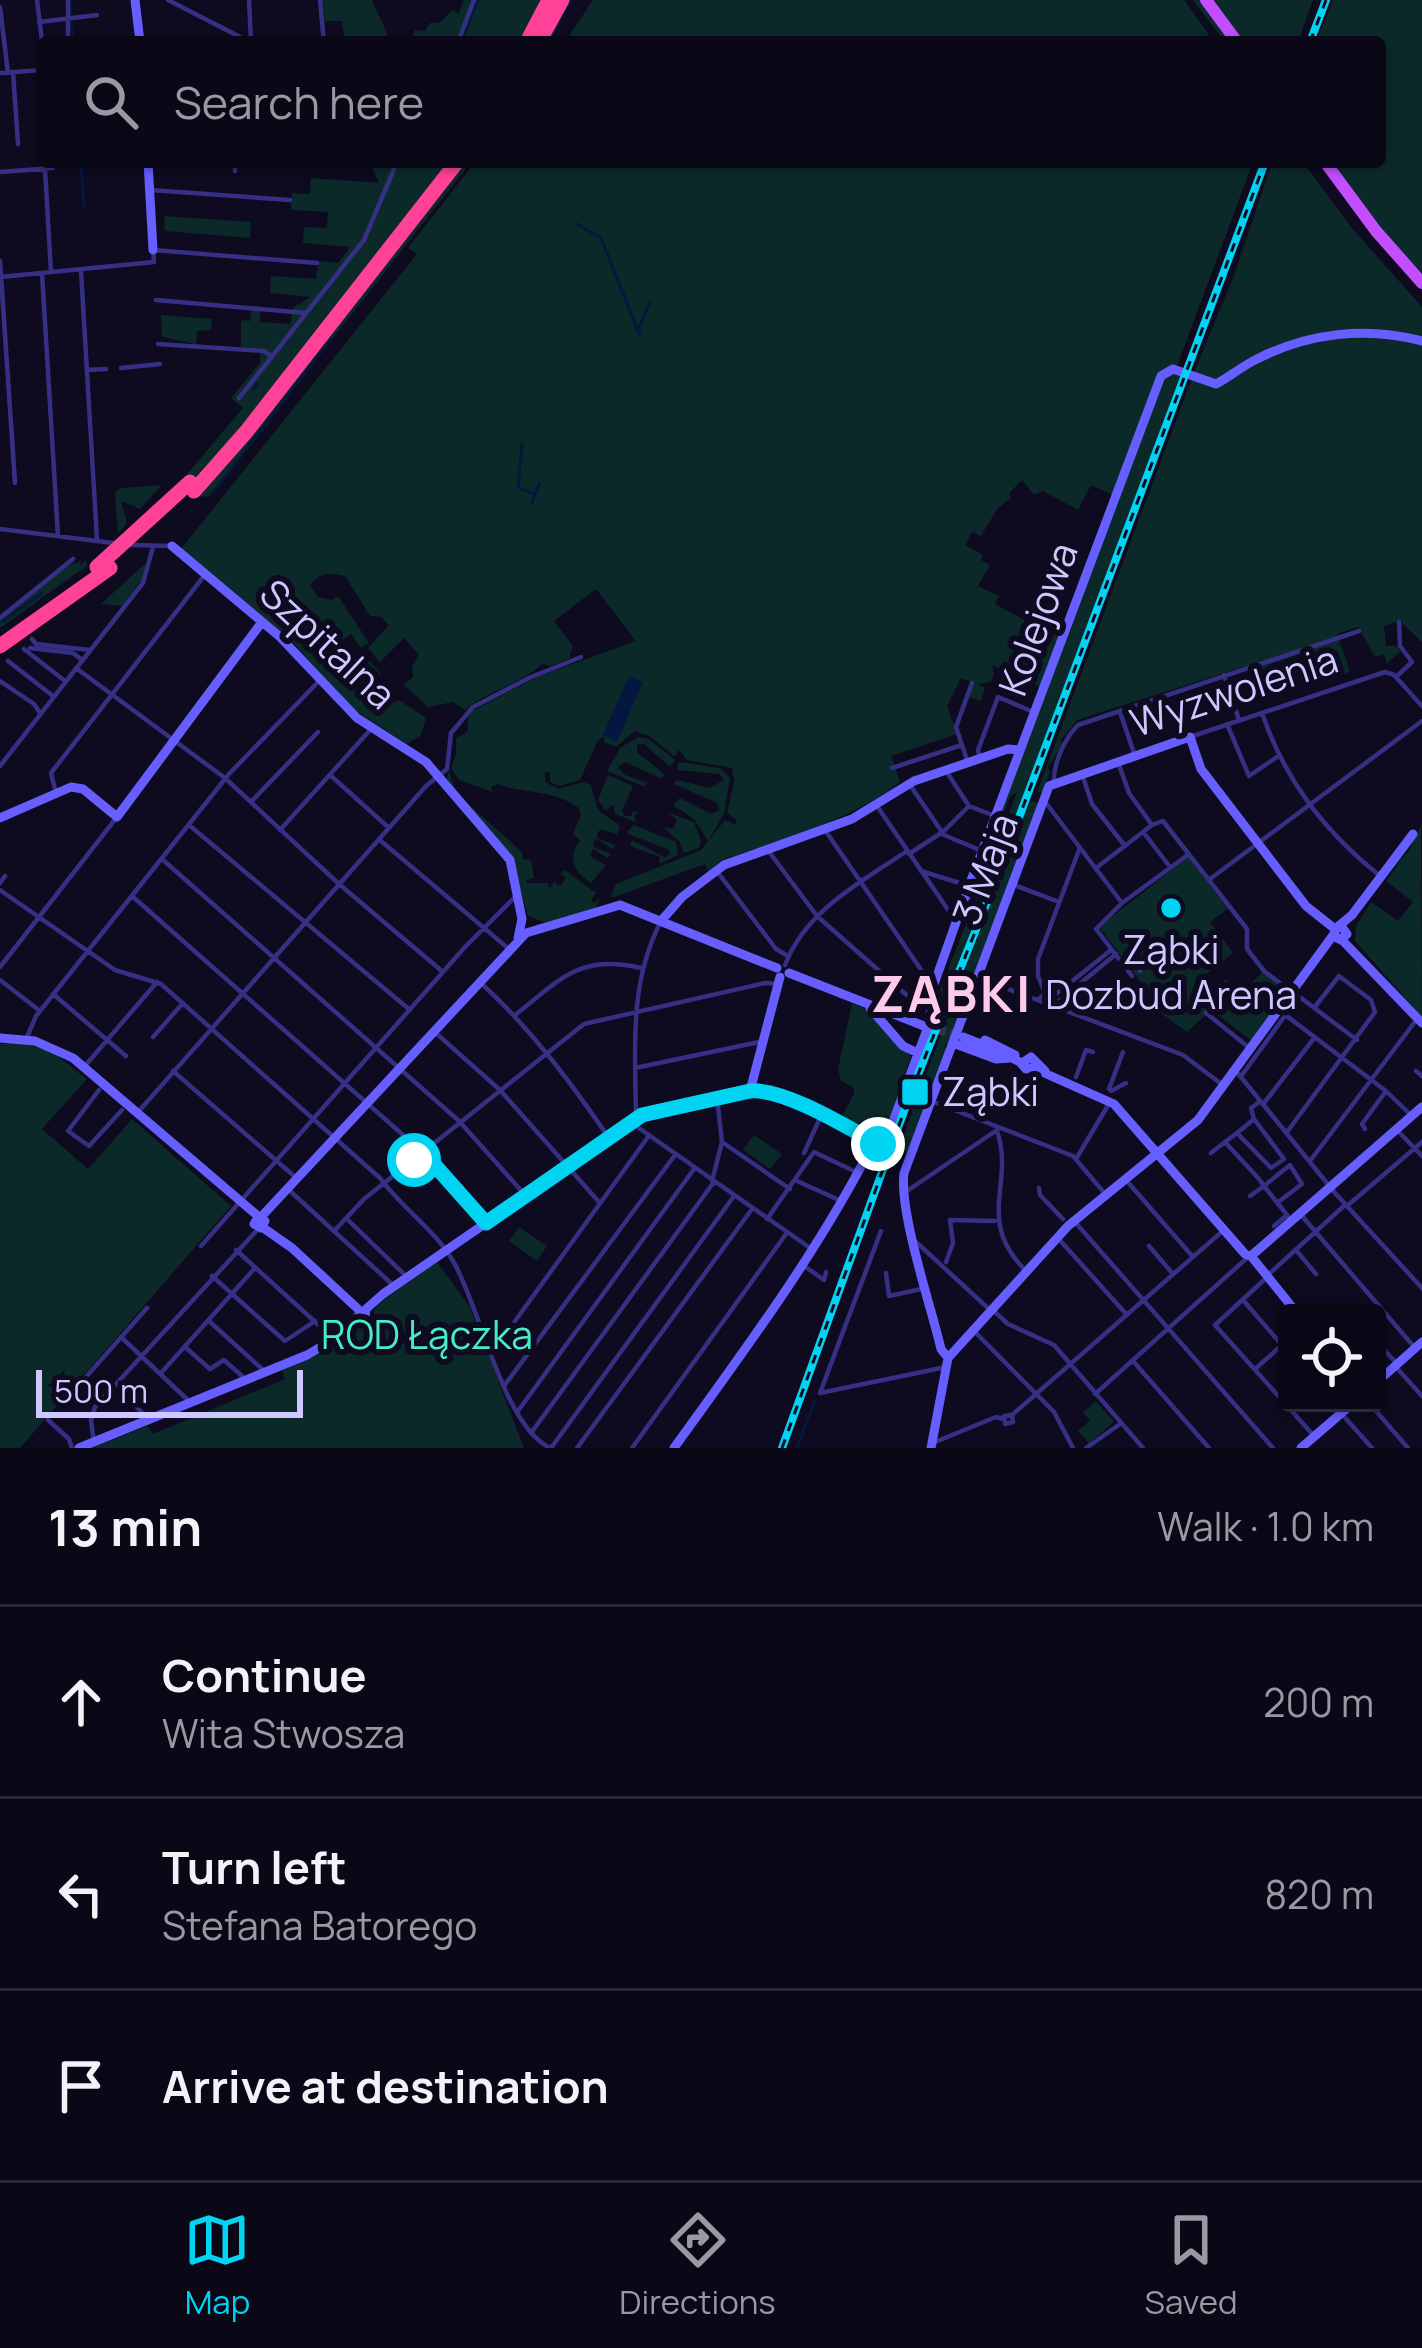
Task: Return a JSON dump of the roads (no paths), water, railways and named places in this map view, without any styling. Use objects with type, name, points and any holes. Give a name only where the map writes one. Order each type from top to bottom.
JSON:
[{"type":"highway","points":[[530,36],[549,0]]},
{"type":"highway","points":[[542,36],[562,0]]},
{"type":"highway","points":[[192,486],[441,168]]},
{"type":"highway","points":[[4,654],[104,568],[246,432],[452,168]]},
{"type":"highway","points":[[3,629],[104,568]]},
{"type":"main road","points":[[1206,0],[1233,36]]},
{"type":"main road","points":[[1329,168],[1422,283]]},
{"type":"street","points":[[37,0],[41,36]]},
{"type":"street","points":[[68,0],[68,36]]},
{"type":"street","points":[[135,0],[139,36]]},
{"type":"street","points":[[249,0],[251,36]]},
{"type":"street","points":[[320,0],[323,36]]},
{"type":"street","points":[[460,36],[474,0]]},
{"type":"street","points":[[173,1],[240,36]]},
{"type":"street","points":[[0,7],[18,144]]},
{"type":"street","points":[[39,22],[97,15]]},
{"type":"street","points":[[0,172],[36,168]]},
{"type":"street","points":[[51,168],[51,272]]},
{"type":"street","points":[[148,168],[154,256]]},
{"type":"street","points":[[239,398],[368,234],[395,168]]},
{"type":"street","points":[[150,190],[290,200]]},
{"type":"street","points":[[0,277],[81,270],[154,256],[317,263]]},
{"type":"street","points":[[0,261],[15,483]]},
{"type":"street","points":[[81,270],[97,541]]},
{"type":"street","points":[[42,273],[58,536]]},
{"type":"street","points":[[156,300],[306,313]]},
{"type":"street","name":"Kolejowa","points":[[674,1448],[804,1266],[879,1143],[918,1053],[932,1009],[933,987],[969,886],[1163,373],[1173,369],[1216,384],[1282,347],[1340,334],[1422,341]]},
{"type":"street","points":[[158,344],[264,351],[272,356]]},
{"type":"street","points":[[121,368],[160,364]]},
{"type":"street","points":[[87,370],[106,369]]},
{"type":"street","name":"Szpitalna","points":[[0,529],[173,548],[262,622],[370,729],[418,755],[505,852],[514,869],[528,927]]},
{"type":"street","points":[[0,766],[80,658],[146,580],[153,547]]},
{"type":"street","points":[[3,629],[73,559]]},
{"type":"street","points":[[56,793],[51,772],[206,574]]},
{"type":"street","points":[[0,967],[262,622]]},
{"type":"street","points":[[1396,677],[1412,662],[1400,646],[1399,622]]},
{"type":"street","points":[[1135,756],[1120,712],[1359,631]]},
{"type":"street","points":[[32,639],[36,644],[90,650]]},
{"type":"street","points":[[65,681],[27,649],[80,658]]},
{"type":"street","points":[[43,664],[45,649]]},
{"type":"street","points":[[4,654],[53,696]]},
{"type":"street","points":[[139,1111],[438,778],[450,762],[452,733],[473,707],[531,676],[581,657]]},
{"type":"street","points":[[76,668],[225,778],[443,972]]},
{"type":"street","name":"Wyzwolenia","points":[[1054,783],[1385,672],[1396,677],[1422,706]]},
{"type":"street","points":[[1224,675],[1240,720]]},
{"type":"street","points":[[0,680],[40,713]]},
{"type":"street","points":[[27,1039],[40,1011],[225,778],[320,680]]},
{"type":"street","points":[[972,683],[956,727],[974,761]]},
{"type":"street","points":[[974,761],[998,697],[1036,713]]},
{"type":"street","name":"3 Maja","points":[[904,1193],[904,1173],[1060,757],[1078,725],[1120,712]]},
{"type":"street","points":[[1262,713],[1277,757],[1310,803],[1343,846],[1379,875]]},
{"type":"street","points":[[1210,879],[1422,721]]},
{"type":"street","points":[[1227,724],[1249,776],[1277,757]]},
{"type":"street","points":[[280,830],[370,729]]},
{"type":"street","points":[[251,802],[318,732]]},
{"type":"street","points":[[1190,737],[1201,769],[1306,906],[1341,934],[1418,1024],[1310,1162]]},
{"type":"street","points":[[892,769],[962,745]]},
{"type":"street","points":[[814,1250],[637,1129],[635,1011],[641,968],[661,921],[716,869],[877,806],[909,784],[1008,749],[1020,749]]},
{"type":"street","points":[[1118,762],[1129,793],[1153,824]]},
{"type":"street","points":[[947,770],[969,806],[995,816]]},
{"type":"street","points":[[1082,774],[1092,804],[1124,846]]},
{"type":"street","points":[[329,775],[389,828]]},
{"type":"street","points":[[909,784],[941,832],[982,851]]},
{"type":"street","points":[[0,818],[71,787],[81,788],[117,817]]},
{"type":"street","points":[[1043,800],[1122,903]]},
{"type":"street","points":[[877,806],[957,921]]},
{"type":"street","points":[[750,1091],[783,971],[817,916],[941,832],[969,806]]},
{"type":"street","points":[[1096,868],[1163,820],[1247,929],[1247,950],[1264,971],[1357,1040]]},
{"type":"street","points":[[1239,1073],[1422,821]]},
{"type":"street","points":[[188,825],[410,1010]]},
{"type":"street","points":[[824,829],[933,987]]},
{"type":"street","points":[[1143,832],[1170,867]]},
{"type":"street","points":[[379,839],[512,946]]},
{"type":"street","points":[[1046,1003],[1038,959],[1080,847]]},
{"type":"street","points":[[768,848],[817,916],[919,1006],[932,1009]]},
{"type":"street","points":[[1132,976],[1096,926],[1189,854]]},
{"type":"street","points":[[162,859],[460,1122],[526,1196]]},
{"type":"street","points":[[716,869],[776,949],[783,971]]},
{"type":"street","points":[[920,871],[969,886]]},
{"type":"street","points":[[5,876],[0,886],[88,952],[115,970],[158,982],[384,1184],[456,1265],[505,1386],[533,1439],[551,1448],[734,1196]]},
{"type":"street","points":[[1012,884],[1059,902]]},
{"type":"street","points":[[132,896],[423,1152],[486,1223]]},
{"type":"street","points":[[201,1246],[443,972],[511,897],[518,896]]},
{"type":"street","points":[[94,1443],[92,1412],[528,927],[550,927],[625,906],[924,1026]]},
{"type":"street","points":[[1046,1003],[1114,952]]},
{"type":"street","points":[[1140,971],[1140,966],[1156,959]]},
{"type":"street","points":[[515,1015],[570,972],[610,961],[641,968]]},
{"type":"street","points":[[336,1229],[384,1184],[586,1022],[765,983],[783,971]]},
{"type":"street","points":[[1287,1132],[1375,1014],[1373,1003],[1339,976],[1314,1008]]},
{"type":"street","points":[[977,977],[1183,1055],[1225,1087]]},
{"type":"street","points":[[0,980],[40,1011]]},
{"type":"street","points":[[85,1067],[158,982]]},
{"type":"street","points":[[480,982],[515,1015],[609,1138]]},
{"type":"street","points":[[53,994],[126,1056]]},
{"type":"street","points":[[153,1037],[182,1003]]},
{"type":"street","points":[[868,1005],[905,1047],[918,1053]]},
{"type":"street","points":[[1206,1013],[1252,1049]]},
{"type":"street","points":[[1283,1013],[1372,1079],[1412,1116]]},
{"type":"street","points":[[933,1445],[946,1362],[972,1329],[1068,1220],[1198,1120],[1283,1013]]},
{"type":"street","points":[[896,1036],[891,1024],[902,1019]]},
{"type":"street","points":[[434,1031],[500,1090],[599,1202]]},
{"type":"street","points":[[958,1036],[1054,1078],[1110,1094],[1158,1154],[1248,1250],[1264,1279],[1288,1304]]},
{"type":"street","points":[[958,1036],[997,1059],[1023,1061]]},
{"type":"street","points":[[1277,1203],[1302,1184],[1254,1119],[1252,1108],[1315,1036]]},
{"type":"street","points":[[0,1038],[52,1046],[85,1067],[361,1312]]},
{"type":"street","points":[[635,1067],[763,1042]]},
{"type":"street","points":[[1076,1077],[1088,1050]]},
{"type":"street","points":[[1076,1159],[1110,1094],[1123,1052]]},
{"type":"street","points":[[173,1071],[298,1180]]},
{"type":"street","points":[[1239,1073],[1346,1206],[1422,1288]]},
{"type":"street","points":[[1110,1094],[1126,1083]]},
{"type":"street","points":[[99,1090],[67,1130],[88,1147],[122,1110]]},
{"type":"street","points":[[48,1420],[75,1448],[94,1443],[334,1339],[394,1286],[636,1119],[759,1090],[879,1143]]},
{"type":"street","points":[[1366,1129],[1362,1124],[1387,1091]]},
{"type":"street","points":[[533,1439],[713,1181],[722,1142],[717,1098]]},
{"type":"street","points":[[931,1101],[1076,1159],[1106,1195]]},
{"type":"street","points":[[1095,1394],[1248,1250],[1266,1242],[1422,1107]]},
{"type":"street","points":[[804,1153],[820,1118]]},
{"type":"street","points":[[1211,1153],[1254,1119]]},
{"type":"street","points":[[946,1362],[904,1193],[998,1129]]},
{"type":"street","points":[[998,1129],[999,1228],[1008,1252],[1025,1270]]},
{"type":"street","points":[[1397,1129],[1422,1156]]},
{"type":"street","points":[[1237,1132],[1270,1168],[1284,1159]]},
{"type":"street","points":[[490,1348],[497,1346],[648,1137]]},
{"type":"street","points":[[722,1142],[790,1189]]},
{"type":"street","points":[[1225,1142],[1277,1203],[1315,1231],[1419,1347],[1386,1374]]},
{"type":"street","points":[[1314,1440],[1215,1325],[1315,1231],[1422,1142]]},
{"type":"street","points":[[767,1219],[814,1152],[858,1172]]},
{"type":"street","points":[[505,1386],[675,1155]]},
{"type":"street","points":[[1250,1196],[1299,1158]]},
{"type":"street","points":[[518,1411],[694,1169]]},
{"type":"street","points":[[1126,1179],[1193,1257]]},
{"type":"street","points":[[797,1181],[844,1202]]},
{"type":"street","points":[[1039,1188],[1040,1195],[1144,1300],[1273,1448]]},
{"type":"street","points":[[289,1190],[394,1286]]},
{"type":"street","points":[[577,1448],[752,1209]]},
{"type":"street","points":[[1274,1226],[1292,1216]]},
{"type":"street","points":[[346,1218],[407,1277]]},
{"type":"street","points":[[946,1262],[952,1243],[951,1220],[995,1221]]},
{"type":"street","points":[[933,1445],[1012,1415],[1225,1229]]},
{"type":"street","points":[[881,1231],[820,1388],[822,1395],[946,1362]]},
{"type":"street","points":[[632,1448],[787,1232]]},
{"type":"street","points":[[1057,1237],[1127,1315]]},
{"type":"street","points":[[914,1241],[1008,1324],[1053,1345],[1143,1448]]},
{"type":"street","points":[[1149,1246],[1173,1274]]},
{"type":"street","points":[[236,1250],[334,1339]]},
{"type":"street","points":[[1295,1250],[1316,1274]]},
{"type":"street","points":[[804,1266],[824,1279]]},
{"type":"street","points":[[161,1373],[256,1268]]},
{"type":"street","points":[[886,1273],[890,1295],[926,1288]]},
{"type":"street","points":[[212,1276],[285,1341],[315,1321]]},
{"type":"street","points":[[1244,1300],[1278,1341]]},
{"type":"street","points":[[77,1387],[147,1307]]},
{"type":"street","points":[[209,1321],[265,1372]]},
{"type":"street","points":[[972,1329],[1056,1414],[1073,1448]]},
{"type":"street","points":[[121,1337],[191,1403]]},
{"type":"street","points":[[185,1347],[210,1369],[224,1360],[242,1376]]},
{"type":"street","points":[[1255,1370],[1278,1353]]},
{"type":"street","points":[[1386,1353],[1422,1396]]},
{"type":"street","points":[[1133,1361],[1209,1448]]},
{"type":"street","points":[[131,1401],[148,1420]]},
{"type":"street","points":[[1377,1412],[1408,1448]]},
{"type":"street","points":[[1301,1448],[1341,1413],[1372,1448]]},
{"type":"street","points":[[1086,1448],[1121,1423]]},
{"type":"water","points":[[629,676],[643,682],[617,742],[603,735]]},
{"type":"waterway","points":[[71,0],[71,15]]},
{"type":"waterway","points":[[463,36],[478,0]]},
{"type":"waterway","points":[[551,36],[571,0]]},
{"type":"waterway","points":[[71,21],[73,36]]},
{"type":"waterway","points":[[81,168],[84,208]]},
{"type":"waterway","points":[[577,224],[601,238],[640,336]]},
{"type":"waterway","points":[[639,328],[650,302]]},
{"type":"waterway","points":[[212,494],[331,339]]},
{"type":"waterway","points":[[254,389],[257,383]]},
{"type":"waterway","points":[[522,444],[518,487],[535,495]]},
{"type":"waterway","points":[[532,502],[539,484]]},
{"type":"waterway","points":[[3,621],[42,593]]},
{"type":"waterway","points":[[797,1448],[815,1400]]},
{"type":"tunnel","points":[[924,1026],[959,1036]]},
{"type":"railway","points":[[1312,36],[1326,0]]},
{"type":"railway","points":[[782,1448],[911,1092],[991,892],[1263,168]]},
{"type":"place","name":"Ząbki Dozbud Arena","points":[[1171,908]]},
{"type":"place","name":"Ząbki","points":[[915,1092]]},
{"type":"district","name":"ZĄBKI","points":[[952,994]]},
{"type":"park label","name":"ROD Łączka","points":[[427,1335]]}]
